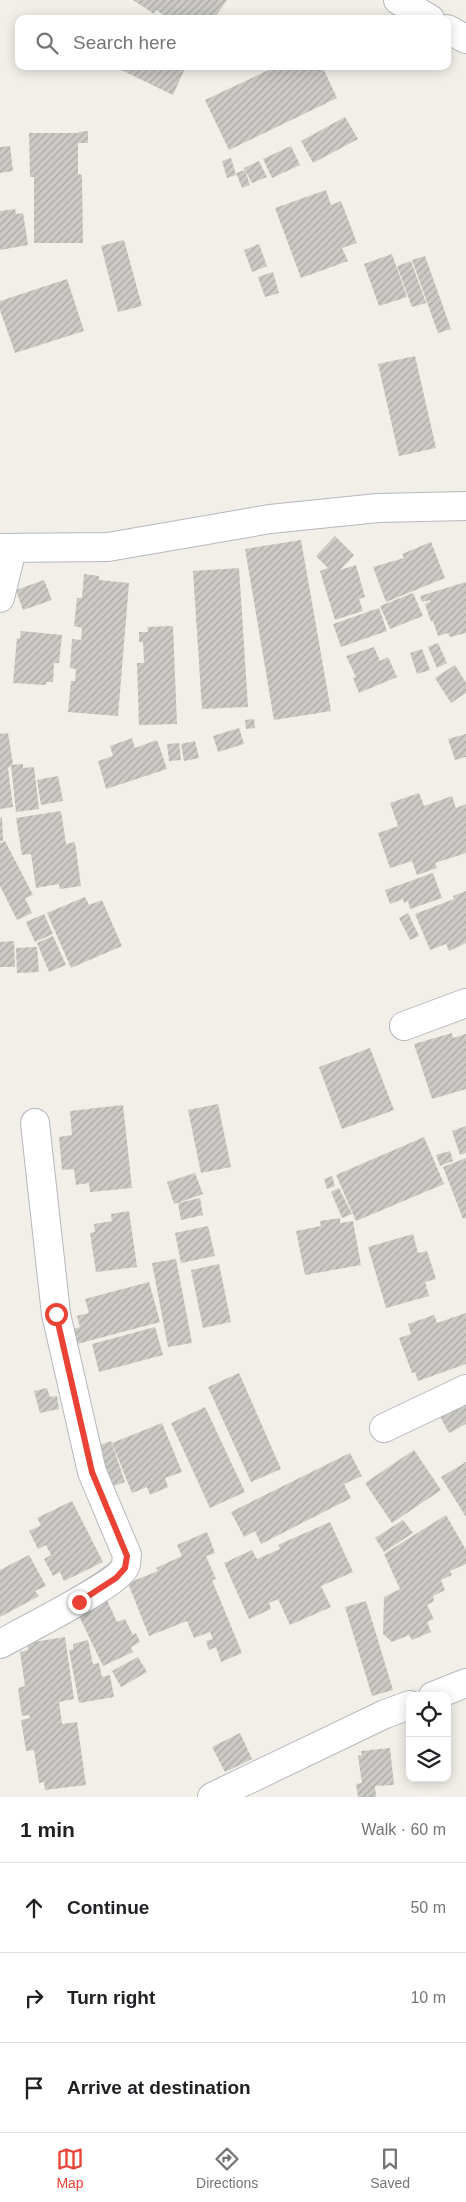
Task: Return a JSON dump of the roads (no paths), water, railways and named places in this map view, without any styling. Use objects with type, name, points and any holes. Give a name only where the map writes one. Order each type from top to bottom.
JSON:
[{"type":"street","points":[[398,0],[423,15]]},
{"type":"street","points":[[451,30],[466,39]]},
{"type":"street","points":[[0,598],[6,548],[108,547],[270,518],[378,508],[466,506]]},
{"type":"street","points":[[404,1026],[466,1003]]},
{"type":"street","points":[[0,1644],[79,1602],[116,1578],[125,1568],[127,1556],[92,1472],[56,1314],[35,1123]]},
{"type":"street","points":[[384,1428],[466,1389]]},
{"type":"street","points":[[443,1692],[466,1683]]},
{"type":"street","points":[[212,1797],[385,1714],[406,1706]]}]
